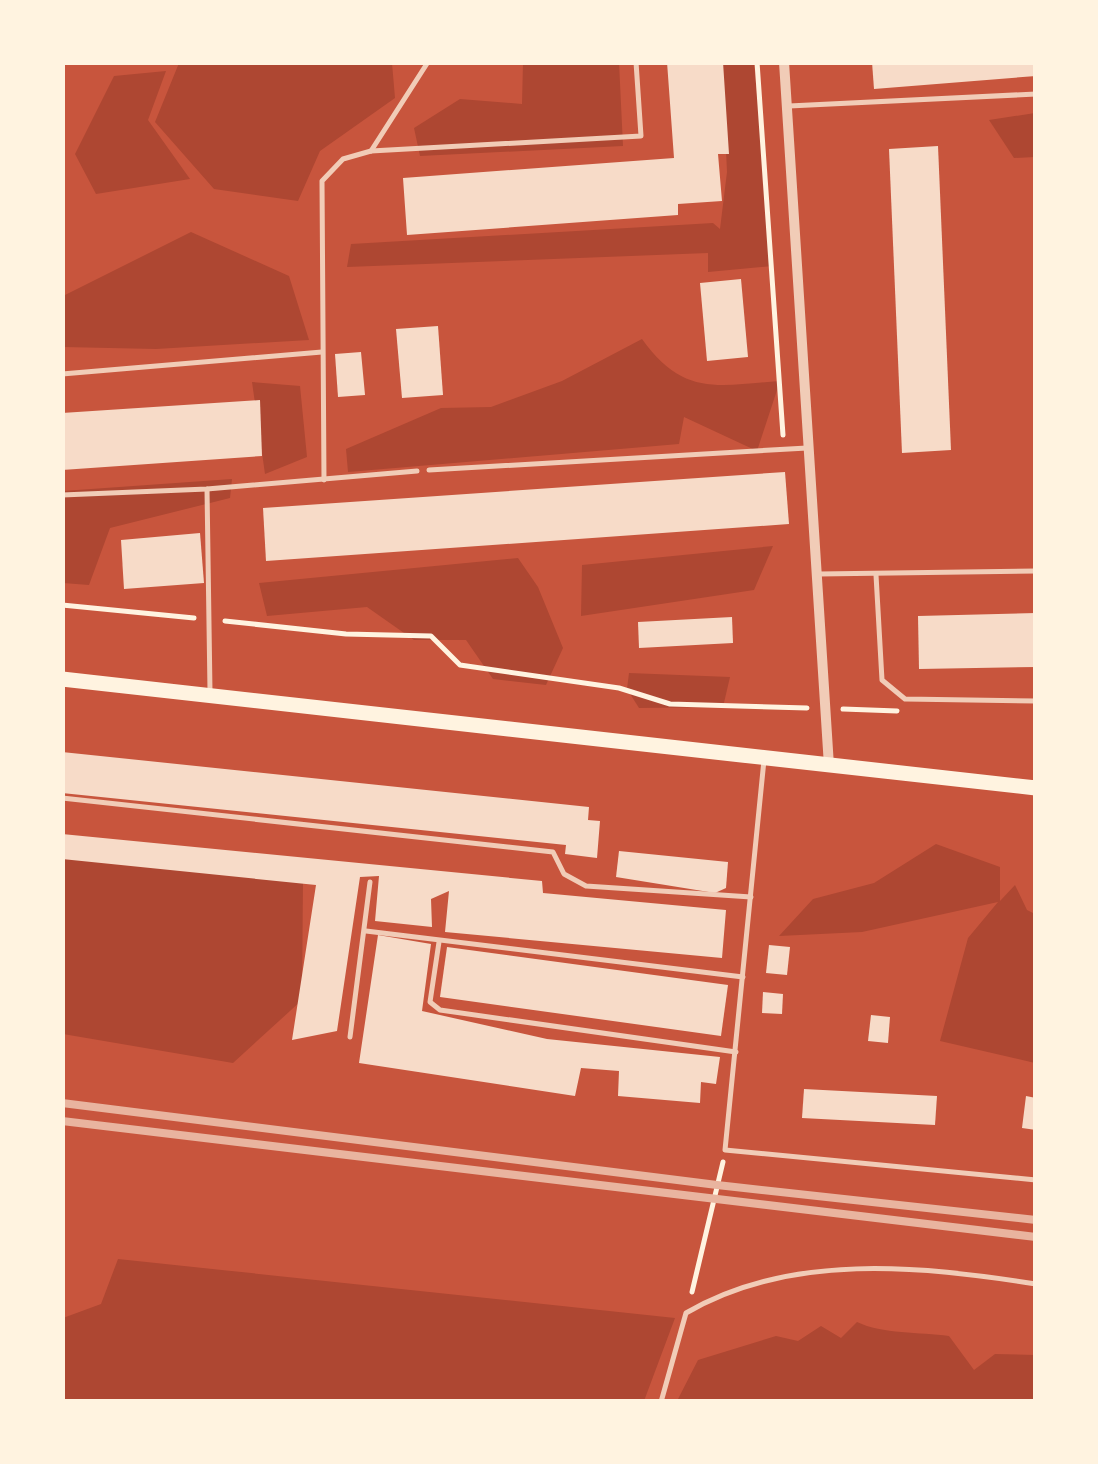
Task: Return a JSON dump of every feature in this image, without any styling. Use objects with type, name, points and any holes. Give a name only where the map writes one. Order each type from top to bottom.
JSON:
[{"type":"main road","points":[[62,678],[1036,788]]},
{"type":"street","points":[[784,62],[828,766]]},
{"type":"lane","points":[[371,151],[428,62]]},
{"type":"lane","points":[[324,480],[322,181],[344,160],[371,151],[642,136],[636,62]]},
{"type":"lane","points":[[786,106],[1036,94]]},
{"type":"lane","points":[[62,374],[322,352]]},
{"type":"lane","points":[[430,470],[807,448]]},
{"type":"lane","points":[[62,495],[207,489],[417,471]]},
{"type":"lane","points":[[207,489],[210,694]]},
{"type":"lane","points":[[816,574],[1036,571]]},
{"type":"lane","points":[[876,576],[882,680],[894,690],[905,698],[1036,700]]},
{"type":"lane","points":[[764,757],[725,1150],[1036,1180]]},
{"type":"lane","points":[[62,798],[553,852],[564,874],[586,886],[751,897]]},
{"type":"lane","points":[[350,1037],[370,882]]},
{"type":"lane","points":[[366,931],[743,977]]},
{"type":"lane","points":[[439,942],[430,1002],[440,1010],[736,1052]]},
{"type":"lane","points":[[660,1402],[686,1313],[718,1294],[790,1274],[869,1268],[1036,1284]]},
{"type":"path","points":[[757,62],[784,438]]},
{"type":"path","points":[[62,604],[346,634],[431,636],[460,666],[619,688],[670,704],[898,711]]},
{"type":"path","points":[[686,1313],[725,1150]]},
{"type":"shaded area","points":[[619,62],[623,146],[420,156],[414,128],[460,99],[522,104],[523,63]]},
{"type":"shaded area","points":[[179,63],[392,63],[395,98],[320,151],[298,201],[214,189],[155,122]]},
{"type":"shaded area","points":[[722,63],[754,63],[773,266],[708,272],[708,253],[347,267],[351,244],[713,223],[720,229],[727,172]]},
{"type":"shaded area","points":[[166,71],[148,120],[190,179],[96,194],[75,154],[114,76]]},
{"type":"shaded area","points":[[1035,113],[1035,157],[1014,158],[989,120]]},
{"type":"shaded area","points":[[191,232],[289,276],[309,340],[156,349],[63,347],[63,296]]},
{"type":"shaded area","points":[[642,339],[657,357],[687,379],[719,385],[780,381],[757,451],[684,417],[679,444],[348,472],[346,449],[441,408],[491,407],[562,381]]},
{"type":"shaded area","points":[[252,382],[300,386],[307,457],[265,474]]},
{"type":"shaded area","points":[[232,479],[230,498],[110,528],[89,585],[63,583],[63,491]]},
{"type":"shaded area","points":[[773,546],[754,590],[581,616],[582,565]]},
{"type":"shaded area","points":[[518,558],[538,587],[563,648],[546,685],[493,679],[466,640],[414,640],[367,607],[267,616],[259,583]]},
{"type":"shaded area","points":[[629,673],[730,677],[723,707],[639,708],[627,689]]},
{"type":"shaded area","points":[[936,844],[1000,867],[1000,901],[1015,885],[1027,910],[1035,914],[1035,1063],[940,1041],[968,938],[998,902],[862,932],[779,936],[813,899],[874,883]]},
{"type":"shaded area","points":[[62,846],[303,878],[302,1000],[233,1063],[63,1034]]},
{"type":"shaded area","points":[[118,1259],[675,1318],[644,1401],[63,1400],[63,1318],[101,1304]]},
{"type":"shaded area","points":[[857,1322],[889,1331],[949,1336],[974,1370],[995,1354],[1035,1355],[1035,1401],[677,1401],[698,1360],[776,1336],[798,1341],[821,1326],[841,1338]]},
{"type":"building","points":[[667,62],[723,62],[729,154],[718,154],[722,201],[678,204],[678,215],[407,235],[403,178],[674,158]]},
{"type":"building","points":[[872,62],[1036,62],[1036,76],[874,89]]},
{"type":"building","points":[[938,146],[951,450],[902,453],[889,149]]},
{"type":"building","points":[[741,279],[748,357],[707,361],[700,283]]},
{"type":"building","points":[[438,326],[443,395],[402,398],[396,329]]},
{"type":"building","points":[[361,352],[365,395],[338,397],[335,354]]},
{"type":"building","points":[[260,400],[262,456],[62,470],[62,413]]},
{"type":"building","points":[[785,472],[789,524],[266,561],[263,508]]},
{"type":"building","points":[[200,533],[204,583],[124,589],[121,540]]},
{"type":"building","points":[[1036,613],[1036,667],[919,669],[918,616]]},
{"type":"building","points":[[732,617],[733,643],[639,648],[638,622]]},
{"type":"building","points":[[62,752],[589,807],[588,820],[600,821],[597,858],[565,854],[566,845],[62,793]]},
{"type":"building","points":[[62,834],[542,881],[543,893],[726,910],[722,958],[445,932],[449,891],[431,899],[432,927],[375,921],[379,876],[360,877],[337,1031],[292,1040],[316,885],[62,859]]},
{"type":"building","points":[[619,851],[728,862],[726,888],[715,893],[616,877]]},
{"type":"building","points":[[378,935],[431,944],[422,1011],[547,1039],[720,1057],[716,1084],[701,1082],[700,1103],[618,1096],[619,1071],[581,1068],[575,1096],[359,1063]]},
{"type":"building","points":[[769,945],[790,947],[787,975],[766,973]]},
{"type":"building","points":[[447,947],[728,985],[721,1036],[440,997]]},
{"type":"building","points":[[763,992],[783,994],[782,1014],[762,1013]]},
{"type":"building","points":[[871,1015],[890,1017],[888,1043],[868,1041]]},
{"type":"building","points":[[804,1089],[937,1096],[935,1125],[802,1118]]},
{"type":"building","points":[[1026,1096],[1036,1098],[1036,1130],[1022,1128]]},
{"type":"railway","points":[[62,1103],[717,1185],[1036,1220]]},
{"type":"railway","points":[[62,1121],[1036,1237]]}]
